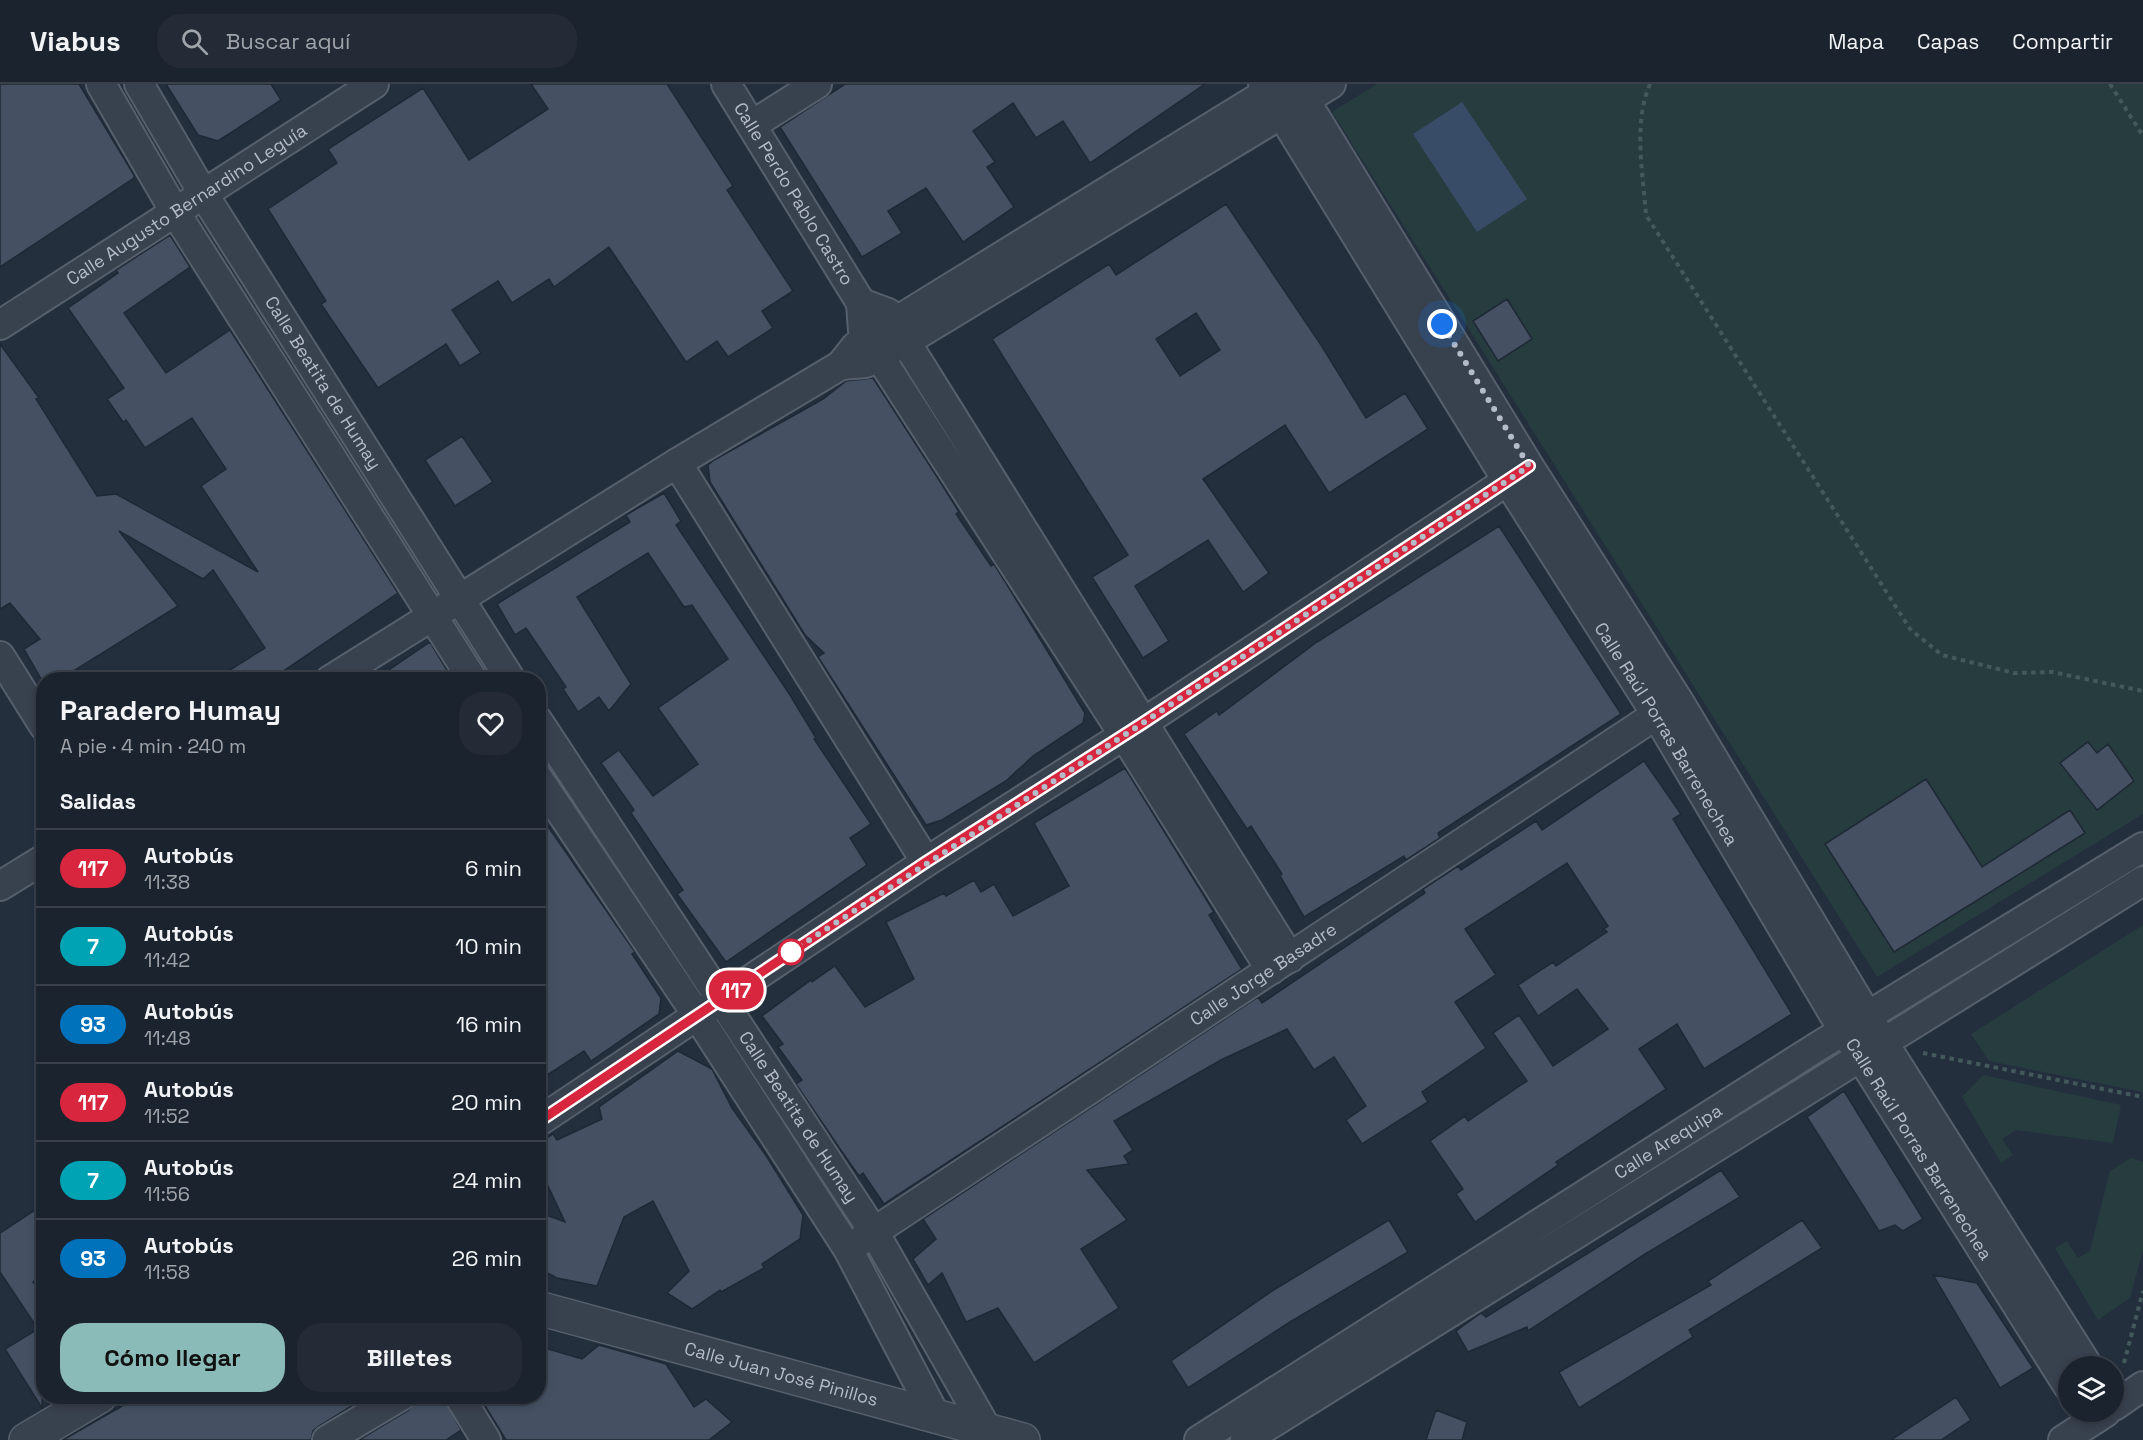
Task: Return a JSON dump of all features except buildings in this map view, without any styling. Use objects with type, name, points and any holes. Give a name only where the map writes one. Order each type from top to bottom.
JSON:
[{"type":"street","name":"Calle Beatita de Humay","points":[[101,84],[175,212],[468,672]]},
{"type":"street","name":"Calle Beatita de Humay","points":[[139,84],[204,195],[506,672]]},
{"type":"street","name":"Calle Augusto Bernardino Leguía","points":[[0,326],[374,84]]},
{"type":"street","name":"Calle Perdo Pablo Castro","points":[[726,84],[861,303]]},
{"type":"street","points":[[753,125],[817,84]]},
{"type":"street","points":[[343,672],[677,462],[841,365],[856,346],[873,347],[900,332],[1282,93],[1331,84]]},
{"type":"street","name":"Calle Raúl Porras Barrenechea","points":[[1282,93],[1666,707],[1872,1049],[2058,1369]]},
{"type":"street","points":[[1134,729],[873,347],[864,331],[861,303],[888,313],[1134,729],[1280,964]]},
{"type":"street","points":[[677,462],[926,862]]},
{"type":"street","points":[[546,1117],[926,862],[1134,729],[1518,473]]},
{"type":"street","points":[[0,656],[36,713]]},
{"type":"street","name":"Calle Jorge Basadre","points":[[848,1249],[1666,707]]},
{"type":"street","name":"Calle Beatita de Humay","points":[[546,733],[723,998],[874,1232],[990,1435]]},
{"type":"street","name":"Calle Beatita de Humay","points":[[546,790],[697,1015],[848,1249],[936,1417]]},
{"type":"street","name":"Calle Arequipa","points":[[1199,1440],[1856,1023],[2143,847]]},
{"type":"street","points":[[0,886],[36,864]]},
{"type":"street","name":"Calle Arequipa","points":[[1245,1440],[2143,881]]},
{"type":"street","name":"Calle Raúl Porras Barrenechea","points":[[1872,1049],[2081,1356]]},
{"type":"street","name":"Calle Juan José Pinillos","points":[[546,1310],[936,1417],[990,1435],[1023,1440]]},
{"type":"street","points":[[26,1440],[87,1404]]},
{"type":"street","points":[[327,1440],[388,1404]]},
{"type":"street","points":[[464,1404],[486,1440]]},
{"type":"street","points":[[2063,1440],[2087,1422]]},
{"type":"path","points":[[1650,84],[1642,102],[1642,160],[1646,215],[1910,629],[1942,655],[2014,673],[2052,672],[2143,691]]},
{"type":"path","points":[[2110,84],[2143,136]]},
{"type":"path","points":[[1922,1053],[2143,1097]]},
{"type":"path","points":[[2133,1379],[2143,1291]]},
{"type":"green space","points":[[1377,84],[2143,84],[2143,814],[1877,977],[1332,112]]},
{"type":"green space","points":[[2143,925],[2143,1092],[1989,1061],[1971,1034]]},
{"type":"green space","points":[[1983,1075],[2121,1105],[2113,1143],[2016,1130],[2002,1139],[2013,1155],[2001,1163],[1962,1097]]},
{"type":"green space","points":[[2131,1158],[2143,1162],[2143,1250],[2130,1298],[2098,1320],[2055,1248],[2067,1241],[2078,1258],[2090,1251],[2110,1171]]},
{"type":"water","points":[[1462,102],[1527,199],[1477,232],[1413,134]]},
{"type":"bus line","name":"117","points":[[546,1117],[926,862],[1143,723],[1529,466]]},
{"type":"route","points":[[791,952],[926,862],[1143,723],[1529,466],[1442,324]]}]
